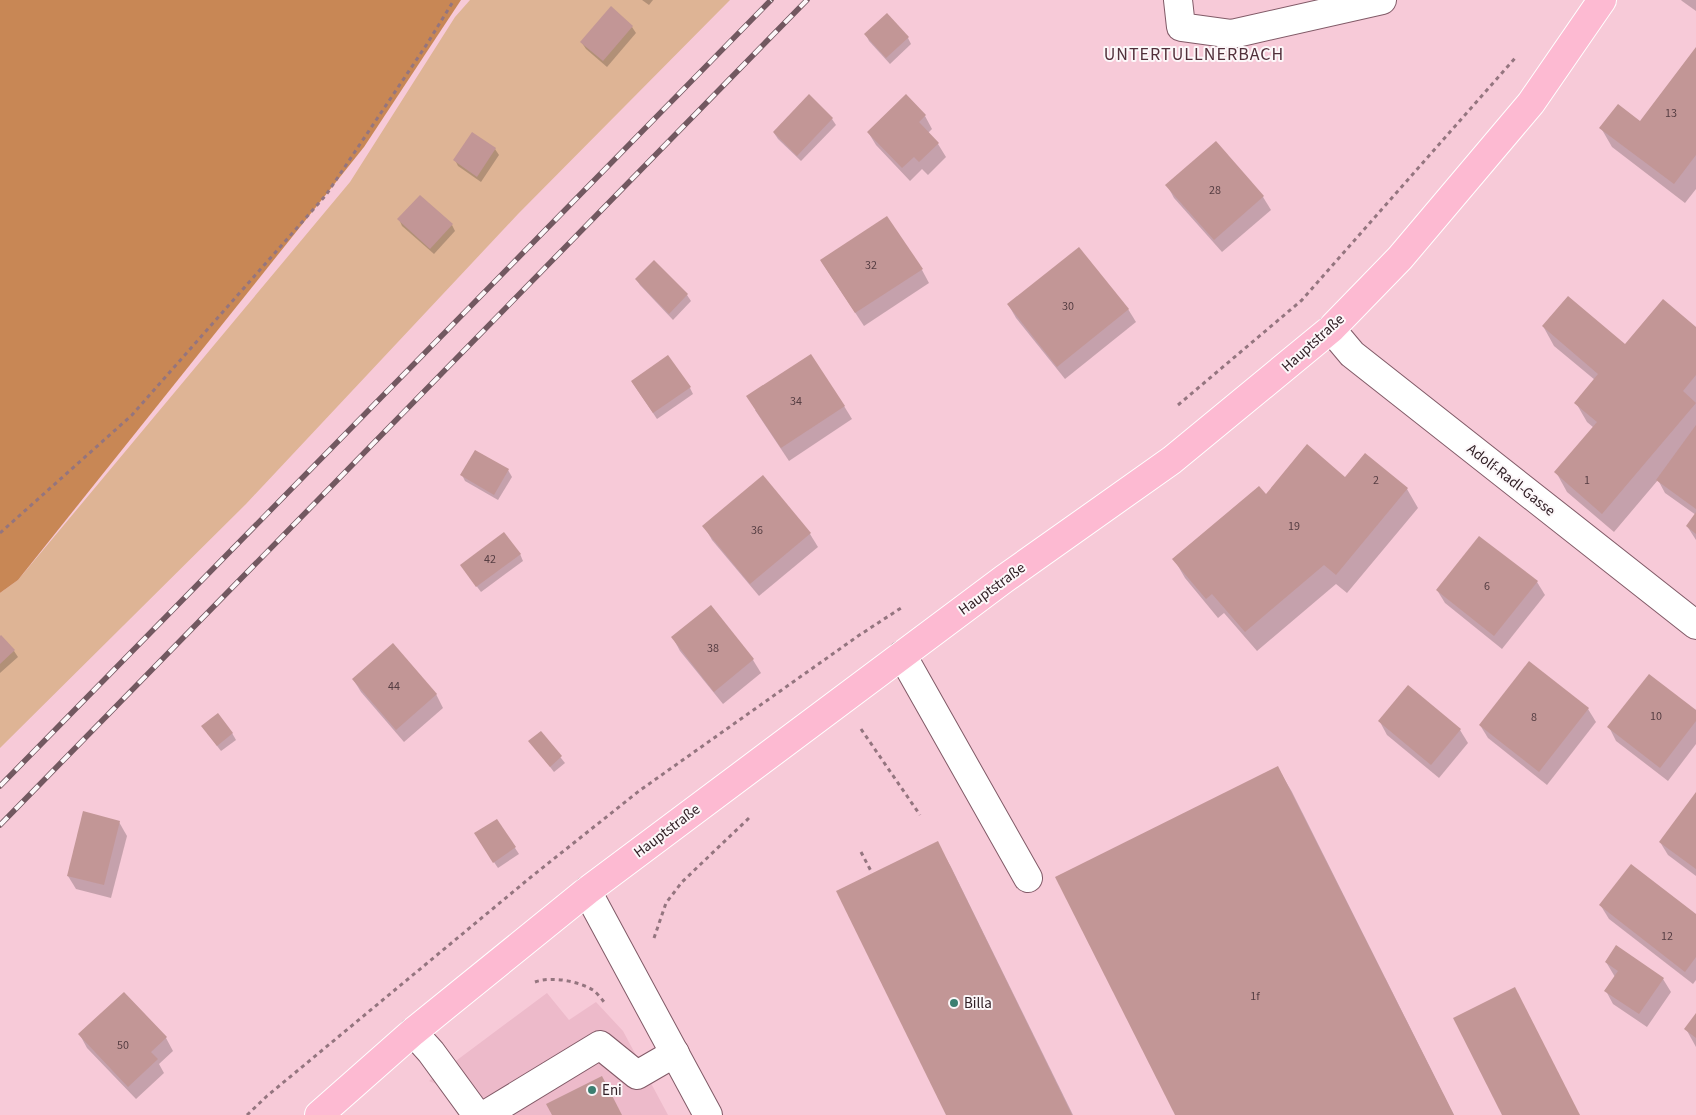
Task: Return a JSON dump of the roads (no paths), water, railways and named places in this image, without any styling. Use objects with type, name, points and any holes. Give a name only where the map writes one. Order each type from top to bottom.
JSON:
[{"type":"main road","name":"Hauptstraße","points":[[319,1115],[413,1032],[587,891],[1004,579],[1172,460],[1331,329],[1400,258],[1532,103],[1602,0]]},
{"type":"street","points":[[1178,0],[1180,27],[1232,34],[1382,0]]},
{"type":"street","name":"Adolf-Radl-Gasse","points":[[1331,329],[1352,354],[1693,616]]},
{"type":"street","points":[[902,655],[1028,878]]},
{"type":"street","points":[[587,891],[708,1115]]},
{"type":"street","points":[[413,1032],[431,1052],[477,1115]]},
{"type":"street","points":[[485,1115],[600,1044],[637,1075],[675,1053]]},
{"type":"railway","points":[[0,786],[771,0]]},
{"type":"railway","points":[[0,825],[807,0]]},
{"type":"place","name":"Billa","points":[[954,1003]]},
{"type":"place","name":"Eni","points":[[592,1090]]},
{"type":"district","name":"UNTERTULLNERBACH","points":[[1194,54]]}]
